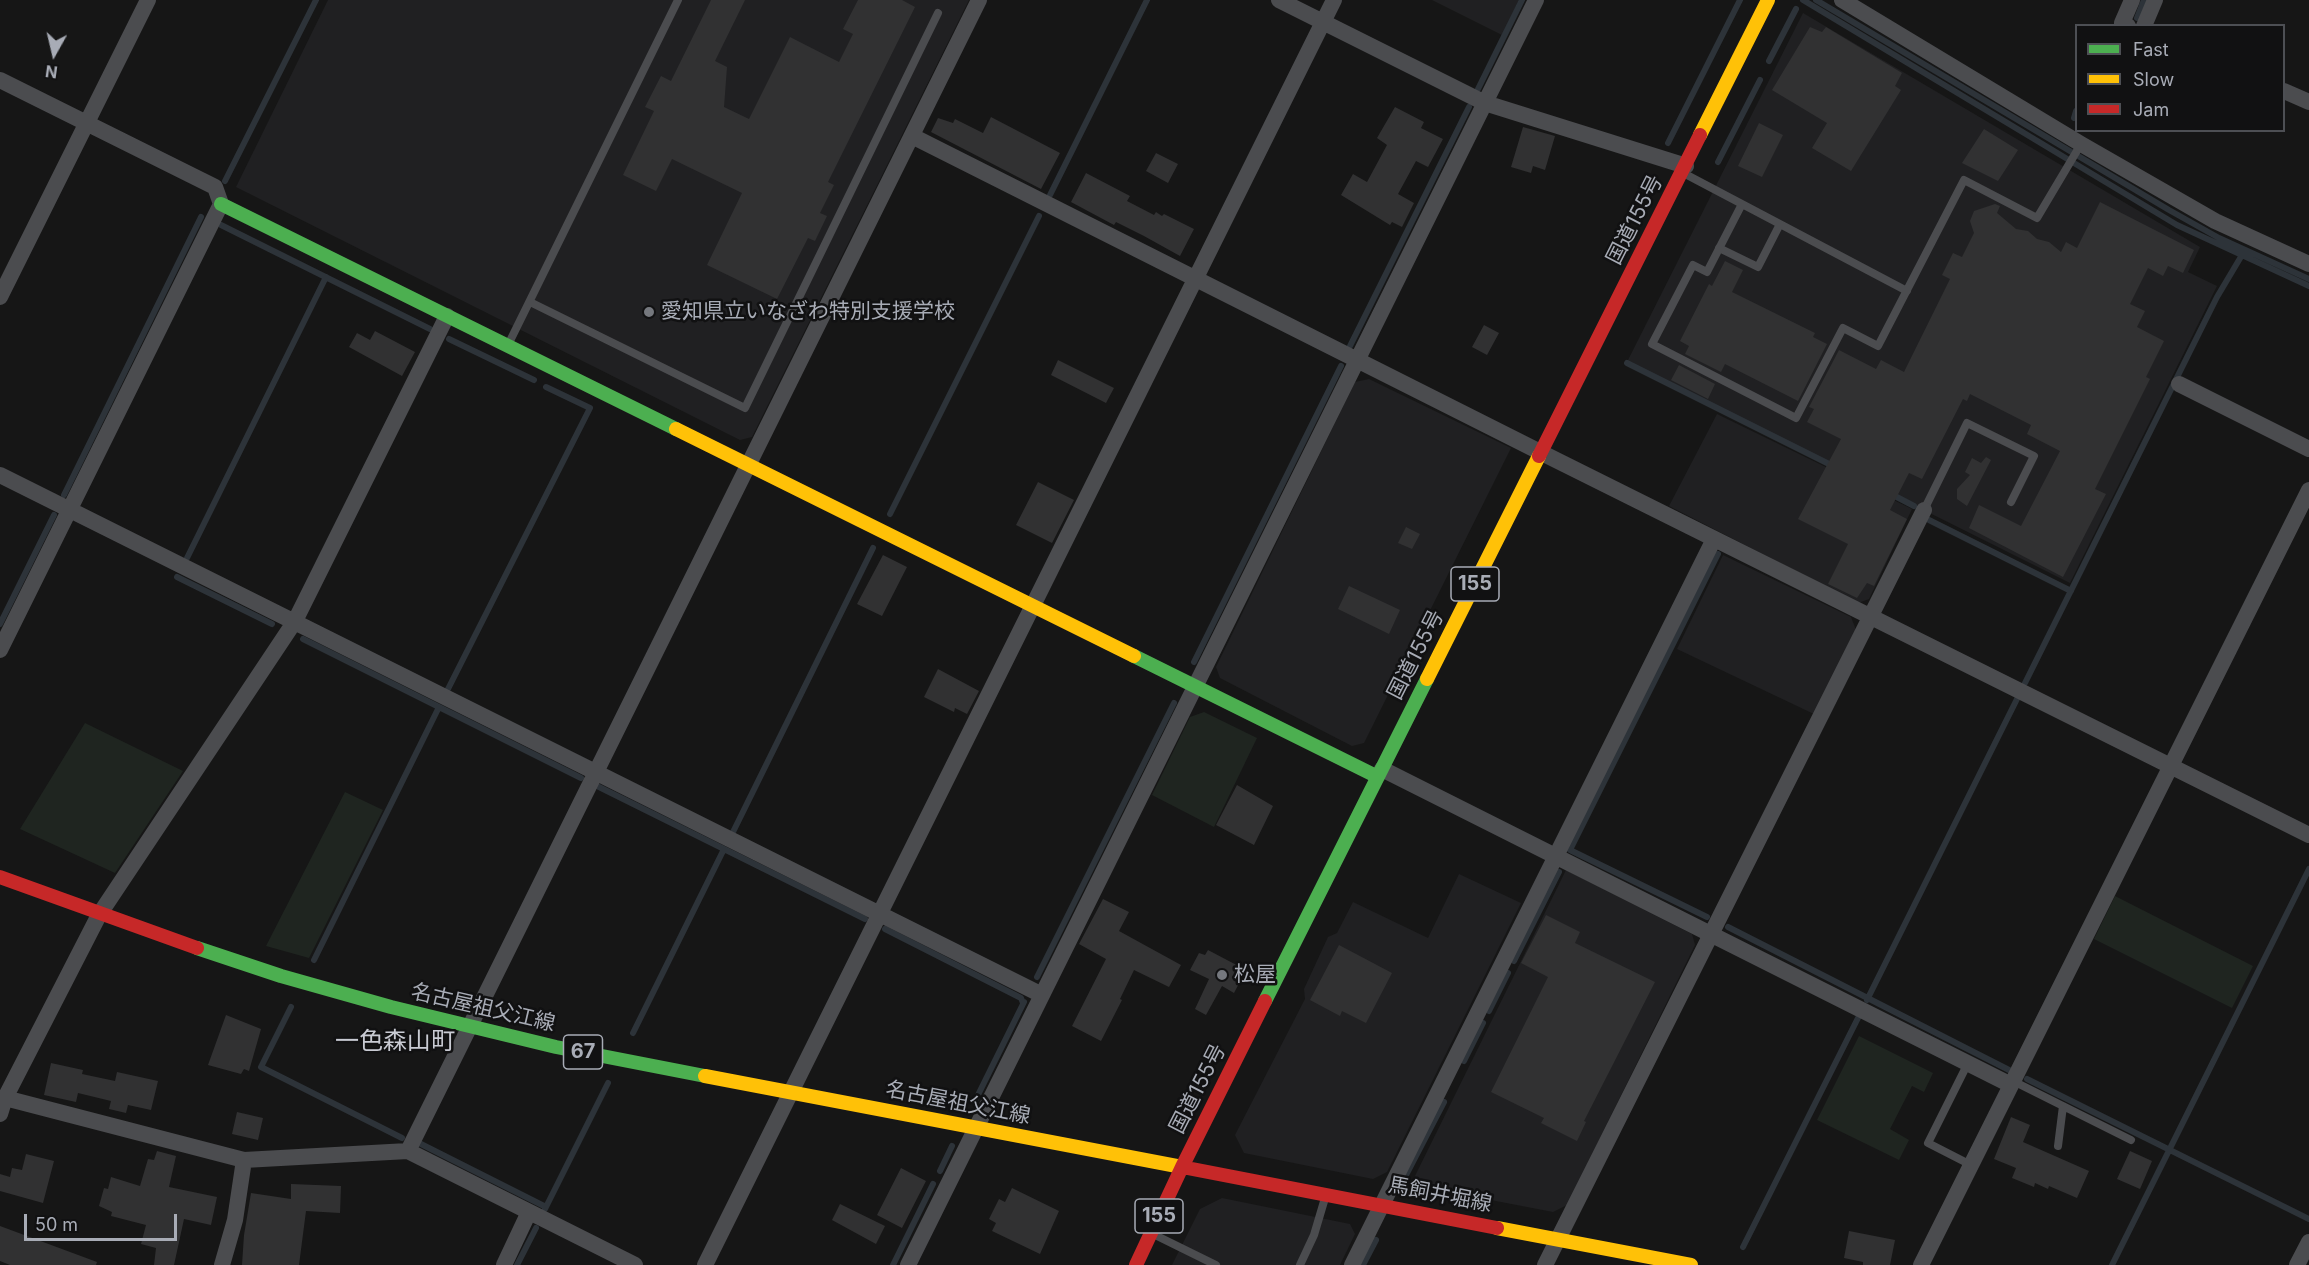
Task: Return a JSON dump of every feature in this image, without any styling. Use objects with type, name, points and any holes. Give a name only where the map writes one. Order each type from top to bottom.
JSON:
[{"type":"main road","name":"国道155号","points":[[1136,1265],[1182,1167],[1768,0]]},
{"type":"main road","points":[[221,204],[1034,607],[1380,773]]},
{"type":"main road","name":"名古屋祖父江線","points":[[0,876],[99,915],[280,976],[391,1007],[556,1047],[1182,1167]]},
{"type":"main road","name":"馬飼井堀線","points":[[1182,1167],[1691,1265]]},
{"type":"street","points":[[0,297],[148,0]]},
{"type":"street","points":[[408,1151],[979,0]]},
{"type":"street","points":[[1279,0],[1485,103],[1684,170]]},
{"type":"street","points":[[705,1265],[1334,0]]},
{"type":"street","points":[[908,1265],[1536,0]]},
{"type":"street","points":[[1842,0],[2215,220],[2309,264]]},
{"type":"street","points":[[2124,24],[2132,0]]},
{"type":"street","points":[[2145,24],[2155,0]]},
{"type":"street","points":[[0,80],[215,187],[221,204],[0,650]]},
{"type":"street","points":[[2285,92],[2309,102]]},
{"type":"street","points":[[912,136],[2309,835]]},
{"type":"street","points":[[447,315],[295,621],[99,915],[3,1106],[244,1160],[408,1151],[635,1265]]},
{"type":"street","points":[[2179,384],[2309,449]]},
{"type":"street","points":[[0,475],[1042,996]]},
{"type":"street","points":[[1921,1265],[2309,490]]},
{"type":"street","points":[[1545,1265],[1924,510]]},
{"type":"street","points":[[1352,1265],[1714,539]]},
{"type":"street","points":[[1380,773],[1556,856],[2012,1083]]},
{"type":"street","points":[[222,1265],[235,1220],[244,1160]]},
{"type":"street","points":[[504,1265],[529,1212]]},
{"type":"street","points":[[2297,1265],[2309,1242]]},
{"type":"lane","points":[[508,346],[678,0]]},
{"type":"lane","points":[[530,302],[745,408],[938,13]]},
{"type":"lane","points":[[1742,204],[1707,272],[1693,265],[1652,344],[1796,418],[1843,328],[1878,346],[1964,180],[2037,218],[2065,171],[2078,140]]},
{"type":"lane","points":[[1684,170],[1742,204],[1907,291]]},
{"type":"lane","points":[[1719,248],[1758,267],[1780,224]]},
{"type":"lane","points":[[1924,510],[1967,423],[2034,456],[2011,502]]},
{"type":"lane","points":[[1968,1063],[1928,1143],[1971,1165]]},
{"type":"lane","points":[[2012,1083],[2131,1140]]},
{"type":"lane","points":[[2058,1146],[2063,1106]]},
{"type":"lane","points":[[1300,1265],[1314,1235],[1326,1194]]},
{"type":"lane","points":[[1151,1233],[1216,1265]]},
{"type":"shaded area","name":"愛知県立いなざわ特別支援学校","points":[[328,0],[969,0],[752,437],[740,440],[236,187]]},
{"type":"shaded area","points":[[1432,0],[1519,0],[1502,35]]},
{"type":"shaded area","points":[[1803,13],[2200,247],[2188,272],[2217,286],[2070,583],[1627,362]]},
{"type":"shaded area","points":[[1369,379],[1511,448],[1364,743],[1352,746],[1220,678],[1216,667],[1355,382]]},
{"type":"shaded area","points":[[1717,414],[1912,509],[1869,599],[1858,603],[1669,506]]},
{"type":"shaded area","points":[[1723,555],[1851,617],[1856,630],[1816,715],[1677,649]]},
{"type":"shaded area","points":[[1204,712],[1257,738],[1214,827],[1152,795],[1190,717]]},
{"type":"shaded area","points":[[85,723],[183,771],[115,873],[20,829]]},
{"type":"shaded area","points":[[345,792],[383,810],[309,958],[266,946]]},
{"type":"shaded area","points":[[1566,870],[1692,934],[1695,945],[1567,1205],[1553,1212],[1418,1186],[1413,1180]]},
{"type":"shaded area","points":[[1459,874],[1521,903],[1387,1172],[1373,1179],[1244,1153],[1235,1135],[1305,999],[1304,989],[1328,937],[1337,933],[1353,902],[1428,938]]},
{"type":"shaded area","points":[[2115,896],[2253,966],[2232,1008],[2094,939]]},
{"type":"shaded area","points":[[1859,1036],[1933,1073],[1924,1092],[1912,1086],[1890,1129],[1909,1140],[1899,1160],[1817,1120]]},
{"type":"shaded area","points":[[1222,1198],[1350,1224],[1355,1234],[1340,1265],[1172,1265],[1200,1209]]},
{"type":"building","points":[[711,0],[745,0],[715,61],[727,67],[724,107],[749,119],[790,37],[839,62],[853,34],[843,29],[858,0],[902,0],[915,7],[828,182],[834,185],[820,213],[827,216],[815,241],[808,238],[777,299],[707,265],[742,193],[672,159],[656,191],[623,175],[654,111],[645,107],[661,76],[671,81]]},
{"type":"building","points":[[1810,27],[1822,32],[1826,27],[1902,73],[1895,86],[1901,90],[1851,171],[1812,148],[1827,123],[1772,90]]},
{"type":"building","points":[[1395,107],[1424,122],[1421,128],[1443,139],[1428,167],[1416,161],[1398,194],[1414,203],[1402,227],[1392,222],[1390,225],[1341,195],[1353,174],[1367,182],[1387,145],[1377,138]]},
{"type":"building","points":[[991,117],[1060,153],[1041,189],[931,132],[938,118],[953,123],[955,119],[983,133]]},
{"type":"building","points":[[1759,123],[1783,135],[1762,177],[1738,166]]},
{"type":"building","points":[[1523,127],[1555,136],[1545,170],[1533,166],[1531,173],[1511,167]]},
{"type":"building","points":[[1984,129],[2018,150],[1998,181],[1962,163]]},
{"type":"building","points":[[1156,153],[1178,164],[1168,183],[1146,171]]},
{"type":"building","points":[[1086,173],[1130,196],[1127,201],[1154,215],[1156,212],[1162,216],[1164,214],[1194,229],[1180,256],[1116,222],[1114,225],[1071,202]]},
{"type":"building","points":[[2100,202],[2194,250],[2183,273],[2168,266],[2163,276],[2148,268],[2130,304],[2145,311],[2137,327],[2164,341],[2146,377],[2150,379],[2095,489],[2106,494],[2063,577],[1969,528],[1979,505],[2021,526],[2060,451],[2027,434],[2031,425],[1970,394],[1967,401],[1963,399],[1922,479],[1909,473],[1890,510],[1907,519],[1874,586],[1867,583],[1857,598],[1828,584],[1848,544],[1798,519],[1841,439],[1807,422],[1814,409],[1809,407],[1839,350],[1876,369],[1881,360],[1904,372],[1950,279],[1942,275],[1953,253],[1962,257],[1974,233],[1970,221],[1974,211],[1995,204],[2000,206],[1997,213],[2016,229],[2028,231],[2037,239],[2049,242],[2061,252],[2066,242],[2077,248]]},
{"type":"building","points":[[1725,261],[1743,270],[1732,292],[1815,333],[1813,337],[1827,344],[1798,401],[1725,364],[1721,372],[1685,354],[1689,346],[1680,341],[1709,284],[1712,286]]},
{"type":"building","points":[[1484,325],[1499,333],[1487,355],[1472,347]]},
{"type":"building","points":[[375,331],[415,352],[402,376],[349,347],[357,333],[370,340]]},
{"type":"building","points":[[1058,360],[1114,388],[1106,403],[1051,375]]},
{"type":"building","points":[[1679,365],[1715,384],[1708,399],[1671,380]]},
{"type":"building","points":[[1986,457],[1991,460],[1967,506],[1957,499],[1957,489],[1970,475],[1965,472],[1972,458],[1981,463]]},
{"type":"building","points":[[1038,482],[1074,500],[1052,543],[1016,525]]},
{"type":"building","points":[[1406,527],[1420,534],[1412,549],[1398,543]]},
{"type":"building","points":[[883,555],[907,567],[882,616],[857,604]]},
{"type":"building","points":[[1349,586],[1400,610],[1389,634],[1338,609]]},
{"type":"building","points":[[938,669],[979,691],[967,714],[955,708],[954,712],[924,697]]},
{"type":"building","points":[[1237,785],[1273,806],[1254,845],[1216,825]]},
{"type":"building","points":[[1103,899],[1129,912],[1119,931],[1181,965],[1169,987],[1134,970],[1101,1041],[1072,1026],[1106,959],[1079,944]]},
{"type":"building","points":[[1546,915],[1580,932],[1575,943],[1655,982],[1584,1121],[1586,1122],[1577,1141],[1541,1123],[1544,1118],[1491,1092],[1548,977],[1521,963]]},
{"type":"building","points":[[1339,945],[1392,973],[1366,1023],[1342,1011],[1340,1016],[1310,1000]]},
{"type":"building","name":"松屋","points":[[1208,950],[1246,970],[1234,993],[1222,986],[1206,1015],[1195,1009],[1209,979],[1190,970],[1199,953],[1205,955]]},
{"type":"building","points":[[226,1015],[261,1029],[249,1071],[244,1069],[241,1074],[208,1065]]},
{"type":"building","points":[[51,1063],[83,1070],[82,1074],[115,1081],[117,1072],[158,1081],[151,1110],[128,1105],[126,1113],[109,1109],[111,1101],[78,1093],[76,1102],[44,1095]]},
{"type":"building","points":[[237,1112],[263,1118],[258,1140],[232,1134]]},
{"type":"building","points":[[2011,1117],[2030,1125],[2023,1142],[2089,1171],[2077,1198],[2049,1186],[2048,1189],[2035,1183],[2034,1187],[2012,1178],[2016,1168],[1994,1159]]},
{"type":"building","points":[[157,1151],[176,1156],[169,1187],[217,1197],[211,1225],[184,1219],[174,1265],[154,1265],[156,1248],[141,1244],[146,1225],[111,1216],[112,1212],[99,1206],[104,1188],[108,1189],[111,1177],[140,1186],[148,1159],[154,1160]]},
{"type":"building","points":[[2130,1151],[2152,1161],[2140,1189],[2117,1179]]},
{"type":"building","points":[[26,1154],[54,1161],[43,1203],[0,1191],[0,1174],[10,1177],[12,1168],[22,1170]]},
{"type":"building","points":[[901,1168],[926,1181],[902,1228],[877,1215]]},
{"type":"building","points":[[291,1184],[341,1186],[340,1213],[306,1211],[299,1265],[242,1265],[251,1193],[291,1199]]},
{"type":"building","points":[[1012,1188],[1059,1211],[1040,1254],[992,1231],[996,1223],[989,1219],[999,1199],[1005,1202]]},
{"type":"building","points":[[840,1204],[885,1226],[876,1244],[832,1220]]},
{"type":"building","points":[[0,1226],[97,1262],[96,1265],[10,1265],[0,1261]]},
{"type":"building","points":[[1849,1231],[1895,1240],[1890,1265],[1863,1265],[1863,1262],[1844,1258]]},
{"type":"waterway","points":[[225,181],[316,0]]},
{"type":"waterway","points":[[1050,195],[1147,0]]},
{"type":"waterway","points":[[1478,89],[1522,0]]},
{"type":"waterway","points":[[1668,143],[1740,0]]},
{"type":"waterway","points":[[1803,0],[2177,225],[2309,286]]},
{"type":"waterway","points":[[1816,0],[2169,210],[2219,238],[2309,279]]},
{"type":"waterway","points":[[2137,18],[2144,0]]},
{"type":"waterway","points":[[1769,61],[1796,9]]},
{"type":"waterway","points":[[1718,162],[1760,80]]},
{"type":"waterway","points":[[1350,346],[1469,107]]},
{"type":"waterway","points":[[890,514],[1039,216]]},
{"type":"waterway","points":[[64,495],[201,217]]},
{"type":"waterway","points":[[221,225],[430,329]]},
{"type":"waterway","points":[[2025,683],[2217,297],[2242,255]]},
{"type":"waterway","points":[[187,558],[326,277]]},
{"type":"waterway","points":[[449,339],[534,380]]},
{"type":"waterway","points":[[1627,363],[1833,466]]},
{"type":"waterway","points":[[1194,662],[1341,366]]},
{"type":"waterway","points":[[448,689],[590,408],[546,387]]},
{"type":"waterway","points":[[1891,494],[1914,506]]},
{"type":"waterway","points":[[0,624],[54,515]]},
{"type":"waterway","points":[[1929,520],[2071,591]]},
{"type":"waterway","points":[[733,832],[873,548]]},
{"type":"waterway","points":[[1707,917],[1570,850],[1718,554]]},
{"type":"waterway","points":[[177,577],[272,624]]},
{"type":"waterway","points":[[303,639],[581,778]]},
{"type":"waterway","points":[[1867,1000],[2017,699]]},
{"type":"waterway","points":[[1037,977],[1174,703]]},
{"type":"waterway","points":[[314,960],[439,707]]},
{"type":"waterway","points":[[597,786],[865,919]]},
{"type":"waterway","points":[[633,1033],[724,849]]},
{"type":"waterway","points":[[2112,1265],[2309,869]]},
{"type":"waterway","points":[[1514,961],[1559,872]]},
{"type":"waterway","points":[[1728,927],[2011,1071]]},
{"type":"waterway","points":[[885,929],[1021,998],[1023,1003]]},
{"type":"waterway","points":[[1489,1011],[1508,973]]},
{"type":"waterway","points":[[976,1099],[1024,1002]]},
{"type":"waterway","points":[[291,1007],[261,1067],[402,1138]]},
{"type":"waterway","points":[[1743,1247],[1858,1018]]},
{"type":"waterway","points":[[1464,1061],[1483,1023]]},
{"type":"waterway","points":[[2027,1079],[2309,1219]]},
{"type":"waterway","points":[[545,1209],[608,1083]]},
{"type":"waterway","points":[[1406,1175],[1444,1102]]},
{"type":"waterway","points":[[419,1143],[546,1207]]},
{"type":"waterway","points":[[940,1171],[952,1146]]},
{"type":"waterway","points":[[893,1265],[933,1184]]},
{"type":"waterway","points":[[517,1265],[536,1228]]},
{"type":"waterway","points":[[1363,1265],[1376,1240]]},
{"type":"traffic: fast","points":[[221,204],[676,429]]},
{"type":"traffic: fast","points":[[1134,656],[1378,777]]},
{"type":"traffic: fast","points":[[1265,1001],[1427,679]]},
{"type":"traffic: fast","points":[[197,948],[281,976],[391,1007],[556,1047],[705,1076]]},
{"type":"traffic: slow","points":[[1700,135],[1768,0]]},
{"type":"traffic: slow","points":[[676,429],[1134,656]]},
{"type":"traffic: slow","points":[[1427,679],[1539,456]]},
{"type":"traffic: slow","points":[[705,1076],[1182,1167]]},
{"type":"traffic: slow","points":[[1497,1228],[1691,1265]]},
{"type":"traffic: jam","points":[[1539,456],[1700,135]]},
{"type":"traffic: jam","points":[[0,877],[197,948]]},
{"type":"traffic: jam","points":[[1136,1265],[1265,1001]]},
{"type":"traffic: jam","points":[[1182,1167],[1497,1228]]},
{"type":"place","name":"愛知県立いなざわ特別支援学校","points":[[649,312]]},
{"type":"place","name":"松屋","points":[[1222,975]]},
{"type":"district","name":"一色森山町","points":[[395,1042]]}]
